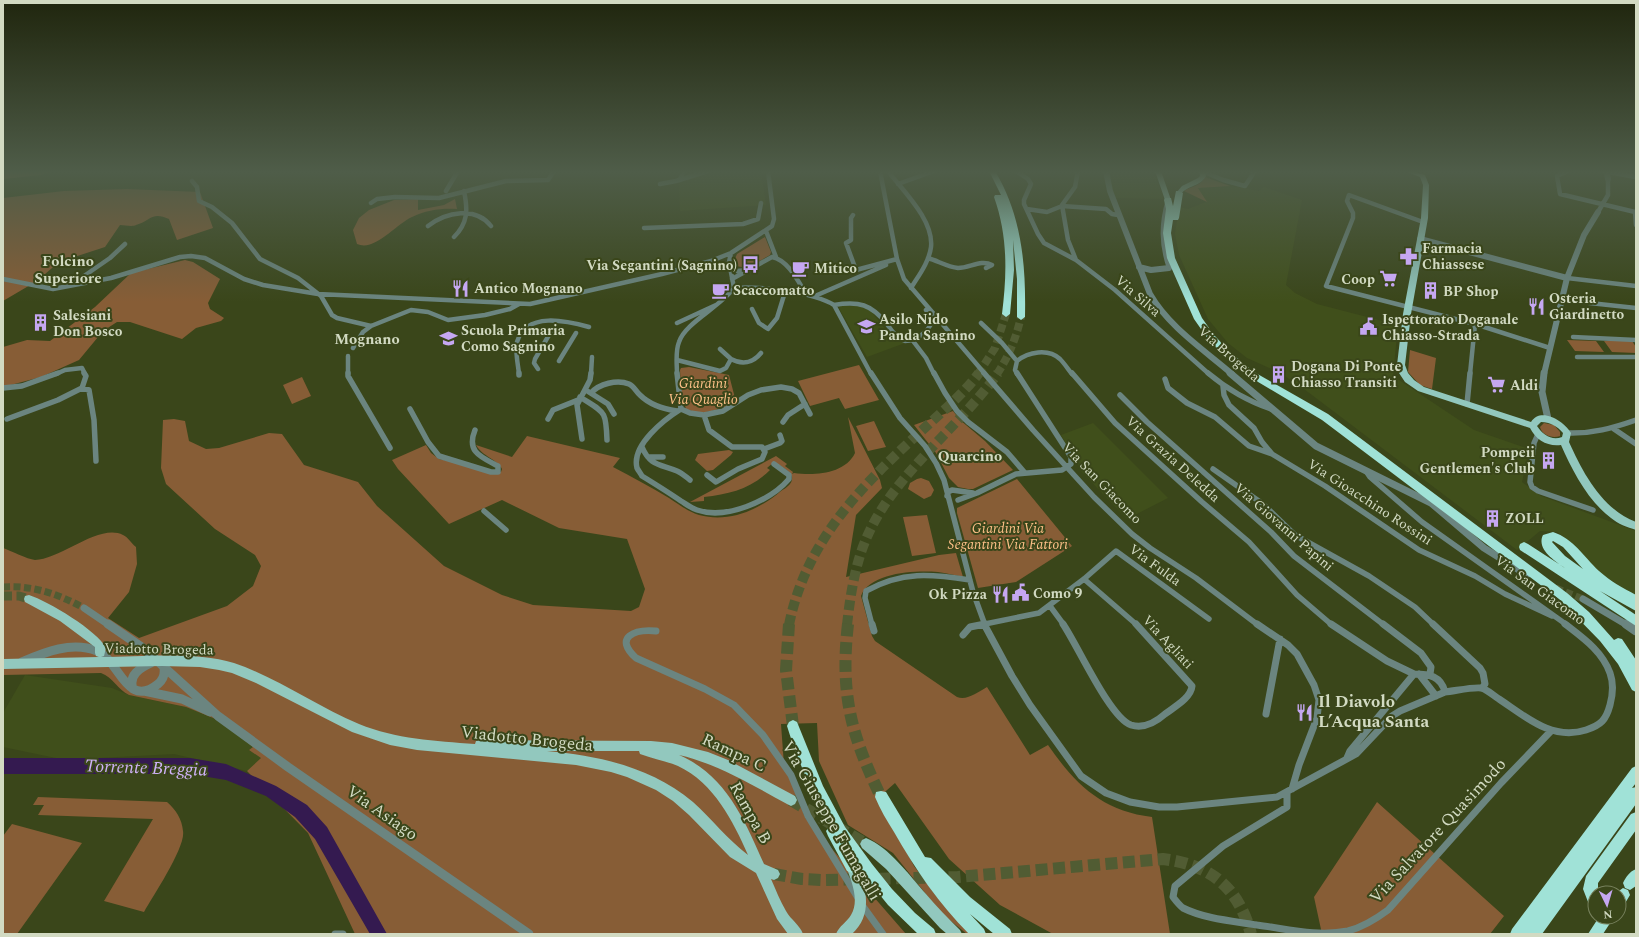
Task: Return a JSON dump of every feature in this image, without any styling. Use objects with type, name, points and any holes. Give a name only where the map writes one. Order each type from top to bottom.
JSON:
[{"type":"highway","points":[[1004,215],[1010,246],[1010,281],[1006,314]]},
{"type":"highway","points":[[1012,215],[1018,247],[1021,282],[1021,317]]},
{"type":"highway","points":[[1169,215],[1167,233],[1169,252],[1192,309],[1211,337],[1226,353],[1248,372],[1326,417],[1529,574],[1563,596],[1589,619],[1603,634],[1620,658],[1636,686]]},
{"type":"highway","points":[[1175,215],[1172,235],[1178,262],[1195,301],[1205,320],[1218,337],[1238,357],[1267,378],[1324,410],[1550,580],[1582,602],[1616,640],[1636,670]]},
{"type":"highway","points":[[1169,268],[1191,317],[1211,343],[1229,362],[1243,372],[1255,380],[1279,390]]},
{"type":"highway","points":[[1636,600],[1598,577],[1563,540],[1556,537],[1549,537],[1546,540],[1546,544],[1552,552],[1561,559],[1616,595],[1636,606]]},
{"type":"highway","points":[[1524,547],[1636,621]]},
{"type":"highway","points":[[793,726],[810,776],[836,838],[852,866]]},
{"type":"highway","points":[[1517,934],[1636,772]]},
{"type":"highway","points":[[810,776],[833,820],[852,850],[894,901],[929,934]]},
{"type":"highway","points":[[1532,934],[1636,793]]},
{"type":"highway","points":[[881,797],[906,841],[940,892],[979,934]]},
{"type":"highway","points":[[1590,885],[1591,881],[1636,819]]},
{"type":"highway","points":[[906,841],[932,870],[965,902],[1004,934]]},
{"type":"highway","points":[[1594,934],[1600,925]]},
{"type":"main road","points":[[1424,215],[1408,307],[1401,365],[1405,376],[1415,386],[1427,391],[1533,426],[1538,434],[1548,440],[1573,461]]},
{"type":"main road","points":[[1533,426],[1536,420],[1548,419],[1558,423],[1565,437],[1573,461],[1602,505],[1618,518],[1636,526]]},
{"type":"main road","points":[[1548,440],[1554,442],[1565,437]]},
{"type":"main road","points":[[30,598],[64,618],[99,644],[101,648],[100,653]]},
{"type":"main road","name":"Viadotto Brogeda","points":[[3,664],[168,661],[200,662],[219,665],[233,668],[260,679],[356,728],[390,740],[417,745],[585,761],[618,767],[660,785],[686,804],[703,820],[730,850],[744,861],[764,872],[774,874]]},
{"type":"main road","name":"Viadotto Brogeda","points":[[417,745],[613,746]]},
{"type":"main road","name":"Rampa C","points":[[613,746],[666,747],[700,754],[724,763],[790,800]]},
{"type":"main road","name":"Rampa B","points":[[613,746],[637,748],[661,754],[693,768],[709,780],[722,794],[742,828],[781,915],[787,924],[797,934]]},
{"type":"main road","points":[[866,844],[892,863],[930,909],[956,934]]},
{"type":"main road","points":[[842,934],[849,929],[858,915],[861,905],[861,888],[852,866]]},
{"type":"street","points":[[222,215],[232,223],[260,258],[298,278],[318,294],[325,302],[332,315],[337,318],[371,326]]},
{"type":"street","points":[[428,226],[432,221],[442,216],[453,215]]},
{"type":"street","points":[[454,237],[463,227],[467,215]]},
{"type":"street","points":[[472,215],[485,219],[490,222],[491,226]]},
{"type":"street","points":[[644,228],[743,224],[758,219],[759,215]]},
{"type":"street","points":[[3,279],[53,289],[112,278],[170,260],[191,256],[205,258],[244,279],[263,285],[318,294],[520,304],[538,303],[662,274],[710,261],[731,253],[766,231],[772,226],[773,215]]},
{"type":"street","points":[[853,215],[850,218],[851,240],[846,243],[856,270],[897,259]]},
{"type":"street","name":"Via San Giacomo","points":[[889,215],[897,259],[900,270],[907,283],[1033,430],[1095,498],[1132,534],[1280,639],[1293,649],[1301,660],[1314,685],[1319,700],[1317,718],[1290,790]]},
{"type":"street","points":[[911,288],[928,258],[932,246],[930,230],[922,215]]},
{"type":"street","name":"Via Silva","points":[[1030,215],[1036,225],[1041,240],[1068,257],[1076,260],[1115,290],[1223,386],[1254,403],[1275,411]]},
{"type":"street","points":[[1063,215],[1066,234],[1070,248],[1076,260]]},
{"type":"street","name":"Via Brogeda","points":[[1118,215],[1150,294],[1160,311],[1316,446],[1365,469],[1430,503],[1484,548],[1529,574]]},
{"type":"street","points":[[1139,267],[1152,270],[1169,268],[1163,251],[1161,239],[1165,215]]},
{"type":"street","points":[[1353,215],[1326,286],[1475,324],[1550,348]]},
{"type":"street","points":[[1402,215],[1423,222]]},
{"type":"street","points":[[1548,419],[1542,392],[1542,381],[1567,278],[1584,235],[1596,215]]},
{"type":"street","points":[[1635,215],[1636,225]]},
{"type":"street","points":[[766,231],[776,257],[788,268],[806,294]]},
{"type":"street","points":[[1420,239],[1567,278],[1636,286]]},
{"type":"street","points":[[68,287],[86,276],[125,244]]},
{"type":"street","points":[[731,253],[729,262],[734,288]]},
{"type":"street","points":[[732,279],[772,257],[776,257]]},
{"type":"street","points":[[928,258],[959,268],[982,263],[992,265],[986,268]]},
{"type":"street","points":[[815,296],[897,259]]},
{"type":"street","points":[[730,267],[737,271],[750,270]]},
{"type":"street","points":[[679,410],[677,360],[678,343],[693,325],[724,301],[734,288],[753,287],[806,294],[815,296],[834,305],[852,304],[871,308],[883,318],[896,336],[907,342],[913,341],[932,324],[934,320],[907,287],[907,283]]},
{"type":"street","points":[[752,309],[759,323],[768,329],[772,327],[778,315],[785,292]]},
{"type":"street","points":[[1562,300],[1636,308]]},
{"type":"street","points":[[677,323],[724,301]]},
{"type":"street","points":[[353,348],[363,332],[371,326],[411,310],[428,312],[441,319],[448,320],[484,315],[510,309],[520,304]]},
{"type":"street","points":[[834,305],[878,386],[900,418],[931,454],[944,480],[947,497],[970,580],[984,624],[1012,676],[1030,705],[1072,765],[1082,776],[1106,793],[1143,805],[1177,807],[1277,797],[1356,754],[1392,716],[1400,711],[1445,692],[1482,688],[1551,732]]},
{"type":"street","points":[[519,375],[518,339],[532,324],[542,321],[563,320],[589,327]]},
{"type":"street","points":[[947,497],[952,501],[957,500],[977,493],[1013,475],[1056,471],[1068,467],[1072,462],[1071,457],[1018,376],[1014,367],[1017,361],[1002,343],[981,323]]},
{"type":"street","points":[[1467,404],[1475,324]]},
{"type":"street","points":[[538,369],[534,363],[549,335],[557,331]]},
{"type":"street","points":[[559,361],[576,333]]},
{"type":"street","points":[[1573,337],[1636,340]]},
{"type":"street","points":[[913,341],[924,353],[941,388],[956,410],[974,428],[1005,450],[1024,473]]},
{"type":"street","points":[[720,349],[731,359],[738,362],[749,362],[756,359],[761,353]]},
{"type":"street","name":"Via Grazia Deledda","points":[[1017,361],[1027,356],[1043,352],[1056,355],[1115,423],[1202,502],[1249,542],[1297,595],[1333,626],[1387,661],[1417,674]]},
{"type":"street","points":[[348,356],[348,376],[390,448]]},
{"type":"street","points":[[582,439],[577,412],[579,399],[590,380],[592,357]]},
{"type":"street","points":[[1577,357],[1636,357]]},
{"type":"street","points":[[677,360],[720,371],[725,369],[731,359]]},
{"type":"street","points":[[3,388],[22,386],[65,370],[82,368],[86,376],[82,388]]},
{"type":"street","points":[[1165,379],[1168,388],[1188,403],[1215,417],[1249,446],[1272,454]]},
{"type":"street","points":[[591,393],[595,388],[601,386],[626,383],[654,405],[668,411],[679,410],[704,415],[723,411],[754,393],[776,387],[786,387],[799,393],[810,414]]},
{"type":"street","name":"Via Gioacchino Rossini","points":[[1223,386],[1224,395],[1230,405],[1254,428],[1262,442],[1272,454],[1324,486],[1419,550],[1475,576],[1543,613],[1556,616]]},
{"type":"street","points":[[7,420],[58,400],[82,388],[89,390],[94,420],[96,461]]},
{"type":"street","points":[[585,391],[591,393],[608,404],[614,414]]},
{"type":"street","name":"Via Giovanni Papini","points":[[1120,395],[1147,422],[1271,532],[1294,556],[1421,653],[1431,666],[1430,674]]},
{"type":"street","points":[[548,419],[553,410],[579,399],[594,406],[605,415],[607,440]]},
{"type":"street","points":[[783,422],[788,415],[805,404]]},
{"type":"street","points":[[410,409],[428,442],[440,456],[492,472],[498,472],[498,466],[482,458],[471,446],[470,438],[475,430]]},
{"type":"street","points":[[679,410],[667,417],[648,437],[642,447],[637,464],[639,473],[701,512],[730,511],[762,500],[772,494],[786,482],[790,476],[774,464]]},
{"type":"street","points":[[782,411],[788,415]]},
{"type":"street","points":[[704,415],[709,430],[732,447],[737,448],[752,445],[762,447],[764,449],[780,443],[782,441],[780,435]]},
{"type":"street","points":[[1565,437],[1599,433],[1636,420]]},
{"type":"street","points":[[1614,429],[1636,444]]},
{"type":"street","points":[[1538,434],[1533,446],[1530,482],[1532,487],[1538,491],[1593,510]]},
{"type":"street","points":[[642,447],[646,456],[659,466],[677,471],[690,480]]},
{"type":"street","points":[[707,475],[714,481],[720,482],[738,469],[762,459],[764,449]]},
{"type":"street","points":[[646,456],[652,458],[663,457]]},
{"type":"street","points":[[1213,468],[1263,504],[1295,535],[1369,576],[1415,607],[1480,668],[1485,678],[1485,684],[1482,688]]},
{"type":"street","name":"Via San Giacomo","points":[[1365,469],[1370,478],[1422,522],[1556,616],[1586,640],[1602,657],[1612,679],[1613,693],[1609,711],[1602,722],[1594,727],[1576,733],[1551,732]]},
{"type":"street","points":[[944,480],[960,497],[954,508],[954,520]]},
{"type":"street","points":[[947,497],[949,491],[977,493]]},
{"type":"street","points":[[484,511],[506,530]]},
{"type":"street","name":"Via Fulda","points":[[963,635],[970,626],[1039,613],[1084,579],[1116,551],[1209,619]]},
{"type":"street","points":[[874,631],[865,598],[866,591],[871,588],[913,575],[934,574],[970,580]]},
{"type":"street","name":"Via Agliati","points":[[1050,606],[1077,646],[1112,707],[1123,720],[1128,724],[1140,726],[1149,724],[1162,717],[1190,693],[1192,686],[1135,623],[1084,579]]},
{"type":"street","points":[[1582,602],[1610,613],[1636,631]]},
{"type":"street","name":"Via Asiago","points":[[84,608],[143,648],[218,716],[288,768],[528,934]]},
{"type":"street","name":"Via Giuseppe Fumagalli","points":[[656,631],[638,630],[631,633],[627,639],[626,647],[630,654],[705,689],[734,706],[764,735],[791,775],[808,816],[868,916],[883,934]]},
{"type":"street","points":[[1266,714],[1280,639]]},
{"type":"street","points":[[3,669],[59,648],[86,648],[100,653],[125,683],[133,689],[144,691],[153,688],[161,680],[165,673],[162,666],[147,665],[136,672],[131,681],[133,689]]},
{"type":"street","points":[[1417,674],[1436,696]]},
{"type":"street","points":[[1347,759],[1350,751],[1417,674],[1430,674],[1442,682],[1445,692]]},
{"type":"street","name":"Via Asiago","points":[[144,691],[182,699],[218,716]]},
{"type":"street","name":"Via Salvatore Quasimodo","points":[[1290,790],[1287,807],[1224,846],[1175,886],[1173,897],[1180,906],[1217,918],[1312,933],[1329,934],[1363,928],[1388,910],[1501,783],[1551,732]]},
{"type":"street","points":[[335,934],[344,934]]},
{"type":"shaded area","points":[[1178,215],[1299,215],[1286,285],[1295,293],[1317,304],[1398,325],[1393,376],[1474,430],[1529,449],[1522,482],[1541,496],[1636,531],[1636,596],[1596,571],[1569,541],[1557,532],[1540,531],[1517,550],[1300,386],[1280,373],[1247,358],[1228,343],[1208,319],[1179,255],[1175,234]]},
{"type":"shaded area","name":"Asilo Nido Panda Sagnino","points":[[858,306],[870,310],[891,336],[905,343],[867,357],[840,310],[839,307]]},
{"type":"shaded area","points":[[1093,423],[1168,498],[1127,519],[1079,469],[1077,462],[1061,435]]},
{"type":"shaded area","points":[[25,675],[112,688],[129,695],[186,707],[218,720],[254,747],[249,750],[262,758],[247,771],[174,754],[80,759],[56,758],[3,747],[3,713]]},
{"type":"green space","points":[[3,215],[208,215],[213,228],[177,240],[169,219],[163,217],[155,216],[134,226],[120,225],[105,247],[59,262],[37,281],[3,301]]},
{"type":"green space","points":[[363,215],[418,215],[406,220],[378,241],[364,245],[357,244],[353,230],[359,218]]},
{"type":"green space","points":[[765,237],[771,252],[770,255],[754,264],[742,267],[736,266],[734,261],[737,254]]},
{"type":"green space","points":[[185,260],[193,262],[220,279],[208,303],[210,309],[224,318],[221,321],[196,328],[182,339],[130,322],[117,322],[103,331],[79,360],[41,377],[3,387],[3,347],[27,340],[50,341],[95,307],[131,273]]},
{"type":"green space","points":[[1567,340],[1596,341],[1604,352],[1575,351]]},
{"type":"green space","points":[[1604,341],[1632,341],[1636,347],[1636,353],[1612,352]]},
{"type":"green space","points":[[1410,350],[1436,358],[1432,389],[1420,385],[1408,372]]},
{"type":"green space","points":[[859,365],[879,400],[845,409],[839,398],[810,406],[798,381]]},
{"type":"green space","name":"Giardini Via Quaglio","points":[[689,367],[729,375],[736,402],[705,412],[686,409],[681,391],[680,370],[681,368]]},
{"type":"green space","points":[[302,377],[311,396],[292,404],[283,385]]},
{"type":"green space","points":[[953,411],[960,420],[985,441],[1013,470],[973,489],[958,487],[949,478],[936,453],[914,425]]},
{"type":"green space","points":[[848,417],[880,480],[882,488],[856,515],[846,577],[939,555],[956,553],[963,577],[929,571],[906,572],[884,577],[874,582],[866,588],[861,596],[872,636],[875,641],[957,697],[969,697],[987,687],[1030,755],[1048,745],[1069,772],[1091,793],[1104,802],[1118,809],[1134,814],[1152,817],[1170,934],[1053,934],[1000,905],[949,859],[895,783],[878,798],[914,866],[936,896],[972,934],[967,934],[942,914],[893,853],[848,825],[819,761],[817,723],[781,724],[784,765],[806,819],[906,934],[355,934],[308,833],[247,771],[261,758],[249,750],[253,747],[218,720],[186,707],[129,695],[109,677],[101,673],[3,675],[3,548],[23,557],[35,560],[56,554],[103,534],[113,533],[125,536],[136,547],[137,564],[129,592],[108,618],[139,638],[227,606],[253,586],[261,566],[255,555],[215,529],[166,484],[161,468],[163,420],[174,419],[185,421],[189,441],[206,449],[219,448],[269,433],[282,434],[304,465],[358,482],[377,506],[444,566],[502,595],[533,605],[631,611],[639,607],[645,589],[627,539],[559,528],[502,500],[449,524],[398,469],[392,460],[426,445],[431,453],[439,459],[501,472],[502,469],[500,466],[482,452],[476,445],[512,457],[527,436],[620,458],[613,467],[691,512],[710,517],[732,516],[753,509],[772,498],[789,486],[792,479],[791,475],[784,468],[774,462],[767,468],[770,470],[763,476],[740,490],[704,497],[704,501],[690,502],[776,456],[787,464],[785,466],[793,472],[792,474],[819,474],[837,469],[850,460],[855,453]]},
{"type":"green space","points":[[874,421],[886,447],[868,451],[856,426]]},
{"type":"green space","points":[[1544,423],[1554,425],[1560,432],[1560,436],[1554,437],[1545,434],[1540,427]]},
{"type":"green space","points":[[729,450],[733,452],[731,455],[713,470],[707,471],[695,460],[698,454]]},
{"type":"green space","points":[[921,478],[929,481],[934,490],[931,496],[924,499],[908,489],[910,483]]},
{"type":"green space","name":"Giardini Via Segantini Via Fattori","points":[[1017,479],[1072,546],[1016,582],[978,588],[957,513],[957,508]]},
{"type":"green space","points":[[927,515],[936,553],[912,556],[903,517]]},
{"type":"green space","points":[[38,797],[167,802],[173,808],[181,823],[183,838],[161,884],[144,912],[104,901],[153,819],[38,815],[44,805],[33,805]]},
{"type":"green space","points":[[1377,802],[1504,916],[1490,934],[1322,934],[1314,897]]},
{"type":"green space","points":[[12,824],[82,843],[17,934],[3,934],[3,836]]},
{"type":"waterway","name":"Torrente Breggia","points":[[3,766],[190,766],[226,772],[271,791],[301,811],[321,833],[379,934]]},
{"type":"tunnel","points":[[978,374],[995,348],[1006,314]]},
{"type":"tunnel","points":[[997,374],[1012,347],[1021,317]]},
{"type":"tunnel","points":[[789,625],[797,596],[807,569],[837,520],[874,476],[957,397],[979,373]]},
{"type":"tunnel","points":[[847,625],[851,592],[859,559],[866,539],[878,515],[909,473],[982,394],[998,373]]},
{"type":"tunnel","points":[[3,587],[25,587],[35,589],[55,595],[84,608]]},
{"type":"tunnel","points":[[1556,588],[1583,599]]},
{"type":"tunnel","points":[[3,596],[19,596],[29,599]]},
{"type":"tunnel","points":[[789,624],[786,670],[793,726]]},
{"type":"tunnel","points":[[848,624],[846,672],[850,714],[862,754],[881,797]]},
{"type":"tunnel","points":[[791,800],[866,844]]},
{"type":"tunnel","points":[[774,874],[802,879],[822,880],[958,877],[1163,859],[1180,862],[1195,867],[1209,873],[1220,881],[1239,903],[1251,934]]},
{"type":"place","name":"Farmacia Chiassese","points":[[1409,256]]},
{"type":"place","name":"Via Segantini (Sagnino)","points":[[750,265]]},
{"type":"place","name":"Mitico","points":[[801,268]]},
{"type":"place","name":"Coop","points":[[1388,279]]},
{"type":"place","name":"Antico Mognano","points":[[461,288]]},
{"type":"place","name":"Scaccomatto","points":[[720,290]]},
{"type":"place","name":"BP Shop","points":[[1430,291]]},
{"type":"place","name":"Osteria Giardinetto","points":[[1536,306]]},
{"type":"place","name":"Salesiani Don Bosco","points":[[40,323]]},
{"type":"place","name":"Asilo Nido Panda Sagnino","points":[[866,327]]},
{"type":"place","name":"Ispettorato Doganale Chiasso-Strada","points":[[1369,327]]},
{"type":"place","name":"Scuola Primaria Como Sagnino","points":[[448,338]]},
{"type":"place","name":"Dogana Di Ponte Chiasso Transiti","points":[[1278,374]]},
{"type":"place","name":"Aldi","points":[[1497,385]]},
{"type":"place","name":"Pompeii Gentlemen's Club","points":[[1548,460]]},
{"type":"place","name":"ZOLL","points":[[1492,518]]},
{"type":"place","name":"Como 9","points":[[1020,593]]},
{"type":"place","name":"Ok Pizza","points":[[1000,594]]},
{"type":"place","name":"Il Diavolo L’Acqua Santa","points":[[1305,712]]},
{"type":"district","name":"Folcino Superiore","points":[[68,270]]},
{"type":"district","name":"Mognano","points":[[367,339]]},
{"type":"district","name":"Quarcino","points":[[970,456]]}]
